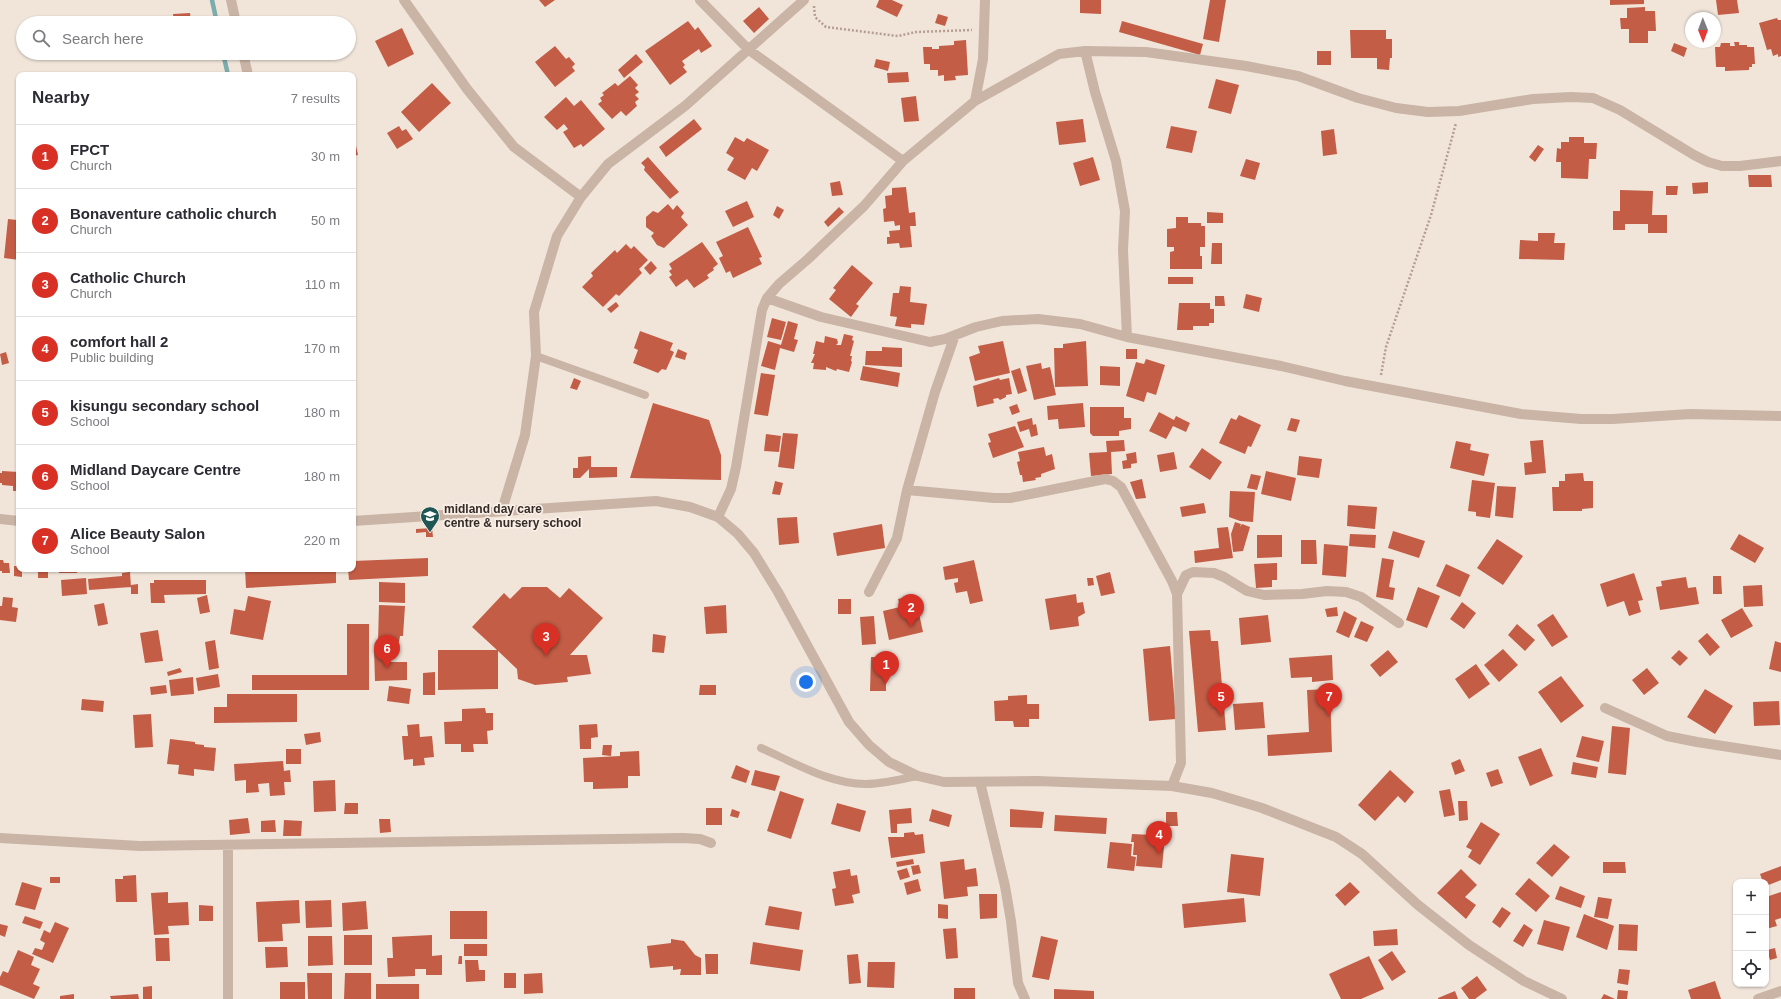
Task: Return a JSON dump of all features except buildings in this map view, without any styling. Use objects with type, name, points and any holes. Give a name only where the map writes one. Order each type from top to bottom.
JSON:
[{"type":"street","points":[[231,0],[234,16]]},
{"type":"street","points":[[404,0],[467,89],[514,147],[581,197]]},
{"type":"street","points":[[700,0],[749,50],[903,161]]},
{"type":"street","points":[[502,510],[525,435],[536,356],[534,312],[558,236],[581,197],[608,164],[685,106],[804,0]]},
{"type":"street","points":[[975,102],[983,59],[985,0]]},
{"type":"street","points":[[1085,51],[1095,92],[1116,161],[1125,210],[1123,250],[1127,337]]},
{"type":"street","points":[[718,517],[731,489],[736,467],[762,310],[767,298],[779,284],[864,206],[903,161],[975,102],[1060,54],[1085,51],[1146,52],[1246,66],[1298,76],[1358,98],[1396,108],[1428,112],[1459,111],[1533,99],[1571,96],[1594,98],[1620,110],[1708,162],[1722,166],[1740,166],[1781,161]]},
{"type":"street","points":[[245,60],[247,72]]},
{"type":"street","points":[[767,298],[821,317],[930,342],[945,339],[976,327],[1002,321],[1038,319],[1080,324],[1127,337],[1521,414],[1581,419],[1613,419],[1690,414],[1781,416]]},
{"type":"street","points":[[869,592],[897,538],[907,490],[935,392],[955,335]]},
{"type":"street","points":[[907,490],[994,498],[1010,498],[1104,479],[1113,481],[1121,487],[1172,581],[1177,594],[1181,763],[1172,786]]},
{"type":"street","points":[[356,520],[656,501],[690,507],[718,517],[738,534],[754,553],[778,592],[849,722],[868,745],[889,762],[918,776],[944,782],[1037,781],[1172,786],[1212,793],[1262,808],[1336,837],[1362,854],[1418,905],[1469,945],[1524,981],[1562,999]]},
{"type":"street","points":[[0,519],[16,521]]},
{"type":"street","points":[[1177,594],[1186,575],[1193,572],[1214,573],[1248,591],[1264,595],[1302,594],[1327,591],[1346,592],[1361,597],[1399,623]]},
{"type":"street","points":[[1605,708],[1667,736],[1781,755]]},
{"type":"street","points":[[980,782],[1005,886],[1011,921],[1018,983],[1025,999]]},
{"type":"street","points":[[0,838],[140,846],[228,846],[683,838],[700,839],[711,843]]},
{"type":"street","points":[[228,846],[228,999]]},
{"type":"street","points":[[1758,999],[1781,991]]},
{"type":"lane","points":[[536,356],[645,395]]},
{"type":"lane","points":[[761,748],[824,776],[847,782],[865,784],[918,776]]},
{"type":"path","points":[[814,0],[815,17],[826,27],[898,36],[916,32],[984,29]]},
{"type":"path","points":[[1378,387],[1386,347],[1431,215],[1459,111]]},
{"type":"waterway","points":[[212,0],[215,16]]},
{"type":"waterway","points":[[225,60],[227,72]]},
{"type":"place","name":"midland day care centre & nursery school","points":[[430,533]]},
{"type":"place","name":"Bonaventure catholic church","points":[[911,627]]},
{"type":"place","name":"Catholic Church","points":[[546,656]]},
{"type":"place","name":"Midland Daycare Centre","points":[[387,668]]},
{"type":"place","name":"FPCT","points":[[886,684]]},
{"type":"place","name":"kisungu secondary school","points":[[1221,716]]},
{"type":"place","name":"Alice Beauty Salon","points":[[1329,716]]},
{"type":"place","name":"comfort hall 2","points":[[1159,854]]}]
